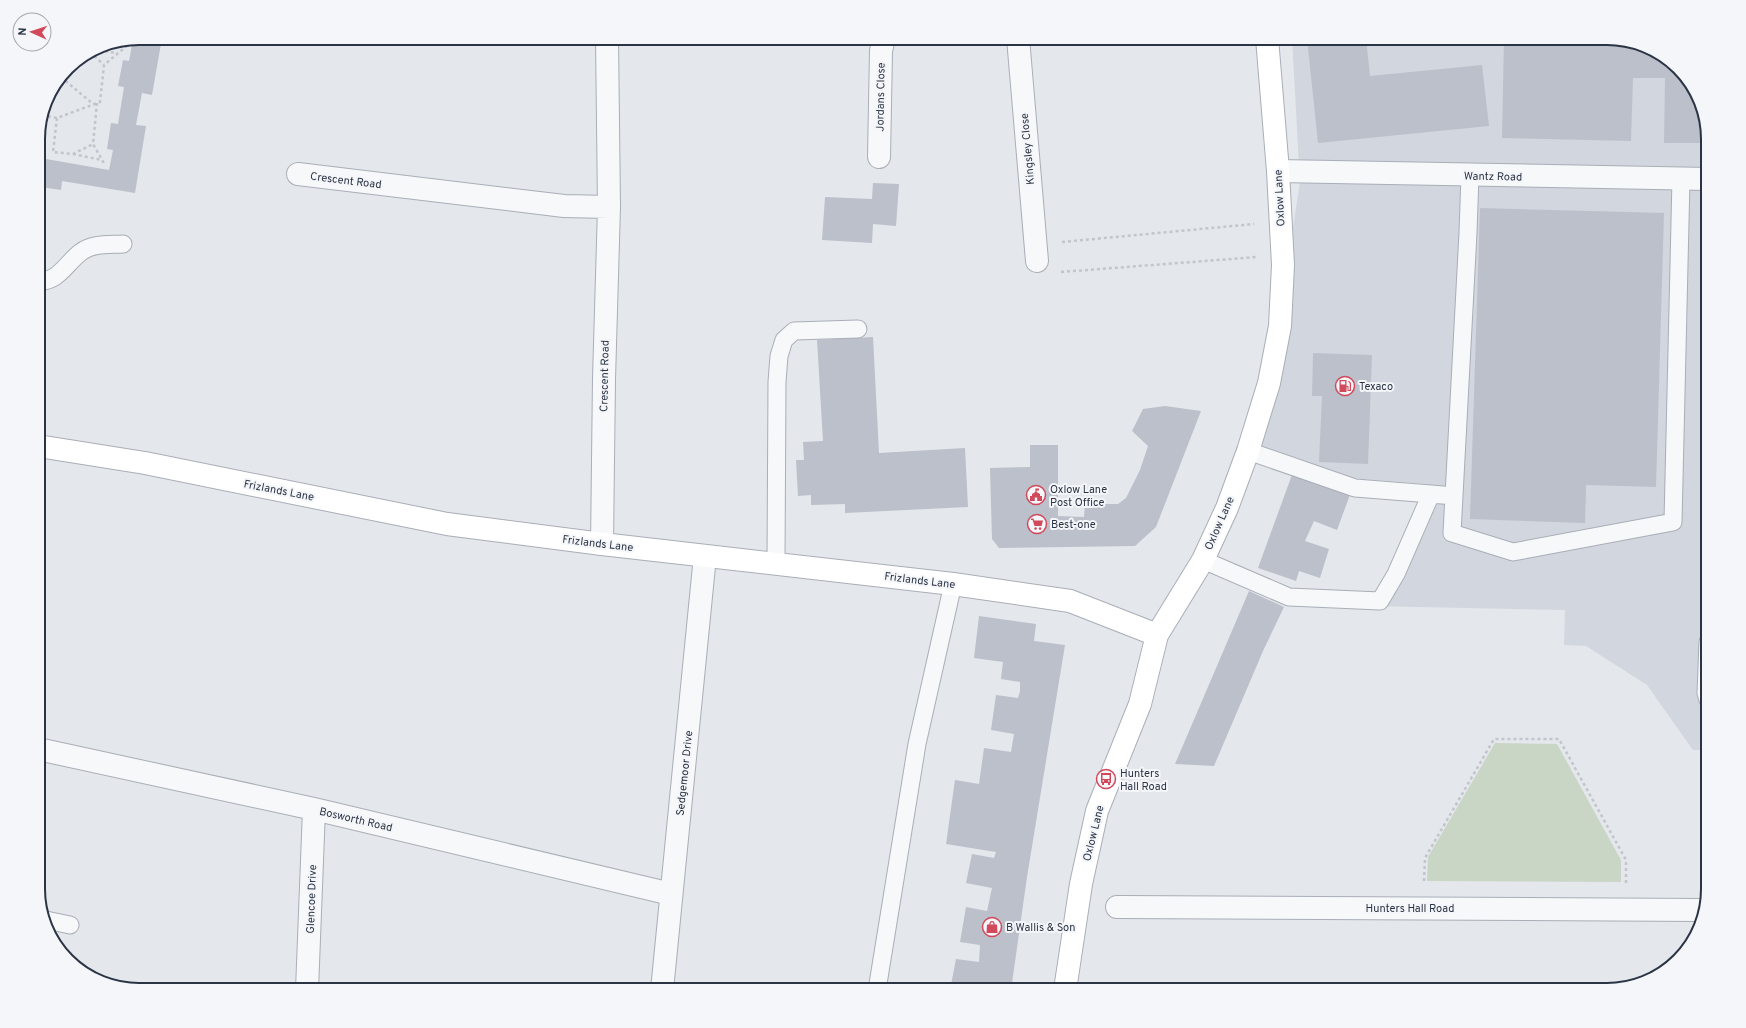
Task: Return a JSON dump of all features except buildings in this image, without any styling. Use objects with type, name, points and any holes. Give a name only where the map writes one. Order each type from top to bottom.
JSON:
[{"type":"street","name":"Crescent Road","points":[[602,544],[608,207],[607,45]]},
{"type":"street","name":"Jordans Close","points":[[879,157],[881,51],[882,45]]},
{"type":"street","name":"Kingsley Close","points":[[1019,45],[1036,252]]},
{"type":"street","name":"Oxlow Lane","points":[[1066,983],[1082,884],[1096,811],[1140,704],[1157,635],[1203,560],[1226,508],[1248,451],[1269,384],[1280,326],[1283,255],[1278,170],[1267,45]]},
{"type":"street","name":"Wantz Road","points":[[1278,170],[1701,179]]},
{"type":"street","name":"Crescent Road","points":[[298,174],[564,206],[608,207]]},
{"type":"street","name":"Frizlands Lane","points":[[45,447],[145,463],[447,524],[602,544],[953,584],[1070,601],[1157,635]]},
{"type":"street","name":"Sedgemoor Drive","points":[[663,983],[705,556]]},
{"type":"street","name":"Bosworth Road","points":[[45,751],[314,809],[672,894]]},
{"type":"street","name":"Glencoe Drive","points":[[307,983],[314,809]]},
{"type":"street","name":"Hunters Hall Road","points":[[1117,907],[1698,910]]},
{"type":"lane","points":[[1470,175],[1452,533],[1513,552],[1673,522],[1681,178]]},
{"type":"lane","points":[[45,279],[56,277],[81,252],[95,245],[123,244]]},
{"type":"lane","points":[[776,563],[777,382],[780,356],[784,340],[794,331],[858,329]]},
{"type":"lane","points":[[1248,451],[1355,488],[1454,496]]},
{"type":"lane","points":[[1203,560],[1290,597],[1380,601],[1396,574],[1431,494]]},
{"type":"lane","points":[[878,983],[917,744],[953,584]]},
{"type":"lane","points":[[51,921],[70,925]]},
{"type":"path","points":[[105,165],[93,144],[97,104],[100,102],[104,65],[127,46]]},
{"type":"path","points":[[105,52],[118,54]]},
{"type":"path","points":[[95,56],[104,65]]},
{"type":"path","points":[[65,81],[93,105]]},
{"type":"path","points":[[48,116],[57,118],[97,104]]},
{"type":"path","points":[[57,118],[53,152],[73,154],[102,160]]},
{"type":"path","points":[[73,154],[93,144]]},
{"type":"path","points":[[1281,222],[1036,252],[1038,274],[1283,255]]},
{"type":"path","points":[[1423,908],[1425,858],[1494,739],[1559,740],[1626,860],[1626,910]]},
{"type":"shaded area","points":[[1292,45],[1619,46],[1643,52],[1654,58],[1674,72],[1682,82],[1694,103],[1701,133],[1701,750],[1693,750],[1647,685],[1586,646],[1564,645],[1565,610],[1371,606],[1427,484],[1336,477],[1259,450],[1300,182]]},
{"type":"green space","points":[[1495,743],[1557,744],[1621,860],[1621,882],[1427,881],[1428,857]]},
{"type":"place","name":"Texaco","points":[[1345,386]]},
{"type":"place","name":"Oxlow Lane Post Office","points":[[1036,495]]},
{"type":"place","name":"Best-one","points":[[1037,524]]},
{"type":"place","name":"Hunters Hall Road","points":[[1106,779]]},
{"type":"place","name":"B Wallis & Son","points":[[992,927]]}]
